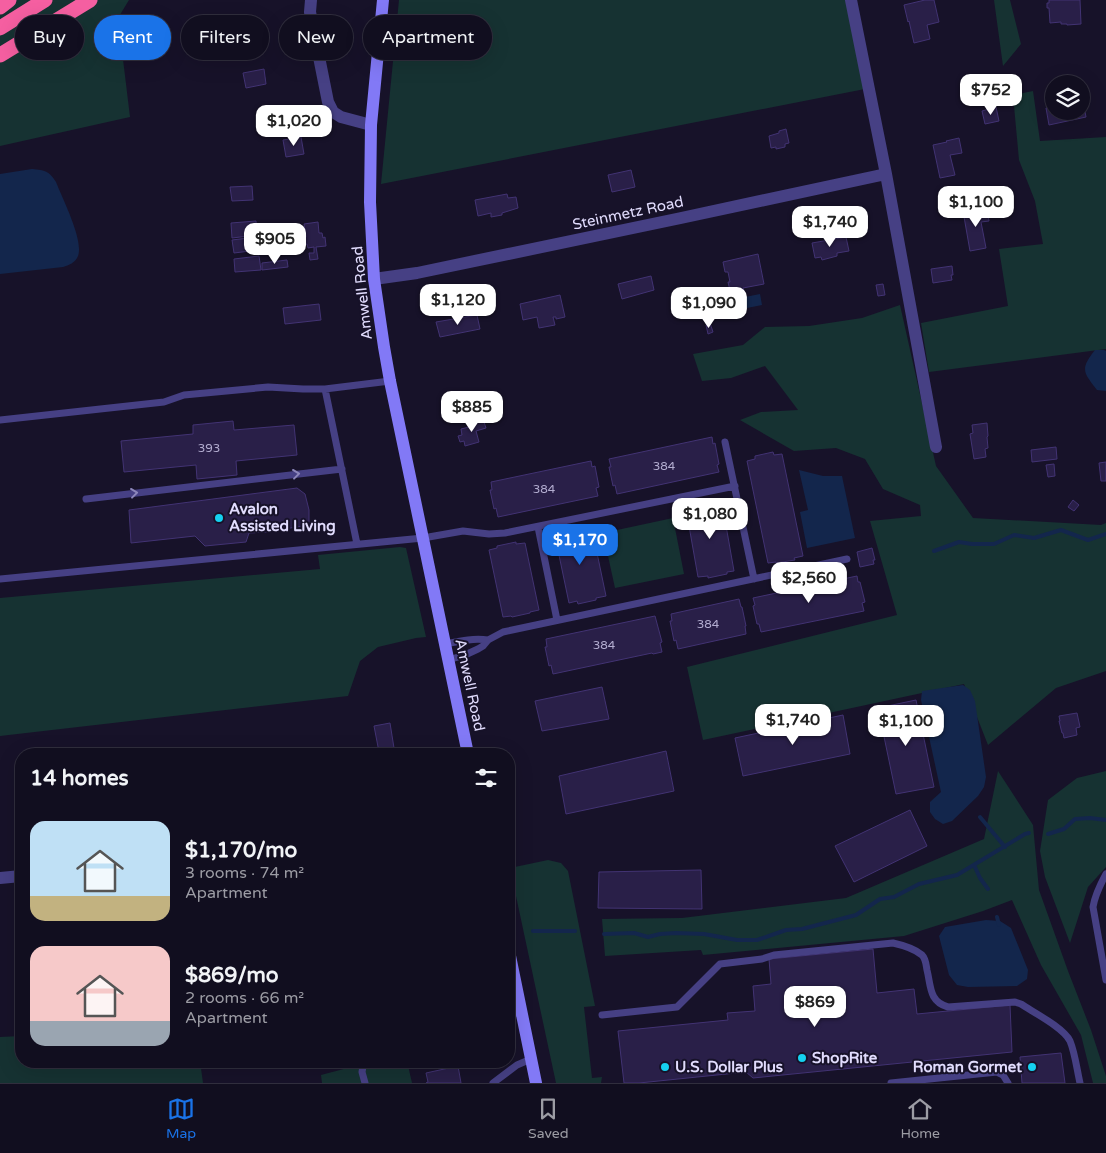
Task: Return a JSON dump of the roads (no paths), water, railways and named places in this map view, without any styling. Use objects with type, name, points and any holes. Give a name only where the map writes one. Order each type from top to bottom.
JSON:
[{"type":"highway","points":[[0,7],[9,0]]},
{"type":"highway","points":[[0,28],[45,0]]},
{"type":"highway","points":[[0,55],[90,0]]},
{"type":"main road","name":"Amwell Road","points":[[383,0],[371,125],[370,202],[374,278],[390,381],[467,748]]},
{"type":"main road","points":[[515,979],[536,1083]]},
{"type":"street","points":[[311,0],[310,12],[328,102],[334,112],[341,117],[371,125]]},
{"type":"street","points":[[851,0],[886,174],[936,447]]},
{"type":"street","name":"Steinmetz Road","points":[[374,278],[417,273],[886,174]]},
{"type":"street","points":[[0,878],[15,877]]},
{"type":"lane","points":[[0,420],[164,402],[184,395],[268,387],[325,389],[390,381]]},
{"type":"lane","points":[[325,389],[357,544]]},
{"type":"lane","points":[[726,442],[754,579]]},
{"type":"lane","points":[[86,499],[342,469]]},
{"type":"lane","points":[[0,579],[423,538],[463,531],[505,534],[735,486]]},
{"type":"lane","points":[[538,526],[557,620]]},
{"type":"lane","points":[[448,660],[465,656],[503,632],[847,559]]},
{"type":"lane","points":[[445,644],[466,640],[488,640]]},
{"type":"lane","points":[[1106,874],[1094,898],[1093,908],[1106,980]]},
{"type":"lane","points":[[602,1015],[678,1007],[720,964],[762,959],[774,955],[893,943],[901,945],[926,960],[932,995],[936,1002],[941,1005],[948,1007],[1015,1002],[1057,1028],[1067,1036],[1071,1043],[1080,1083]]},
{"type":"lane","points":[[515,1014],[522,1012]]},
{"type":"lane","points":[[515,1066],[531,1058]]},
{"type":"lane","points":[[363,1068],[365,1083]]},
{"type":"lane","points":[[493,1083],[513,1068]]},
{"type":"lane","points":[[891,1083],[997,1072],[1003,1075],[1008,1083]]},
{"type":"water","points":[[32,169],[46,172],[56,182],[78,240],[78,256],[74,262],[63,267],[0,274],[0,174]]},
{"type":"water","points":[[760,294],[762,305],[742,309],[740,298]]},
{"type":"water","points":[[1095,350],[1106,351],[1106,391],[1097,390],[1086,374],[1085,366]]},
{"type":"water","points":[[799,470],[823,476],[842,476],[855,538],[807,548],[800,512],[808,510]]},
{"type":"water","points":[[963,685],[970,690],[975,701],[986,777],[984,787],[978,796],[952,821],[943,824],[935,819],[930,812],[930,802],[941,792],[921,700],[922,691]]},
{"type":"water","points":[[986,920],[1000,921],[1011,928],[1028,970],[1027,979],[1017,986],[968,987],[957,985],[949,975],[939,936],[945,927]]},
{"type":"waterway","points":[[934,551],[959,542],[994,544],[1014,535],[1034,538],[1061,530],[1088,540],[1106,534]]},
{"type":"waterway","points":[[980,817],[1005,847]]},
{"type":"waterway","points":[[1048,834],[1064,829],[1075,819],[1106,820]]},
{"type":"waterway","points":[[604,934],[634,933],[648,937],[676,933],[704,934],[737,940],[757,940],[786,930],[802,929],[856,915],[880,899],[894,897],[919,884],[957,875],[1029,833]]},
{"type":"waterway","points":[[974,865],[988,889]]},
{"type":"waterway","points":[[997,917],[999,925]]},
{"type":"waterway","points":[[533,931],[575,931]]},
{"type":"place","name":"Avalon Assisted Living","points":[[219,518]]},
{"type":"place","name":"ShopRite","points":[[802,1058]]},
{"type":"place","name":"U.S. Dollar Plus","points":[[665,1067]]},
{"type":"place","name":"Roman Gormet","points":[[1032,1067]]}]
